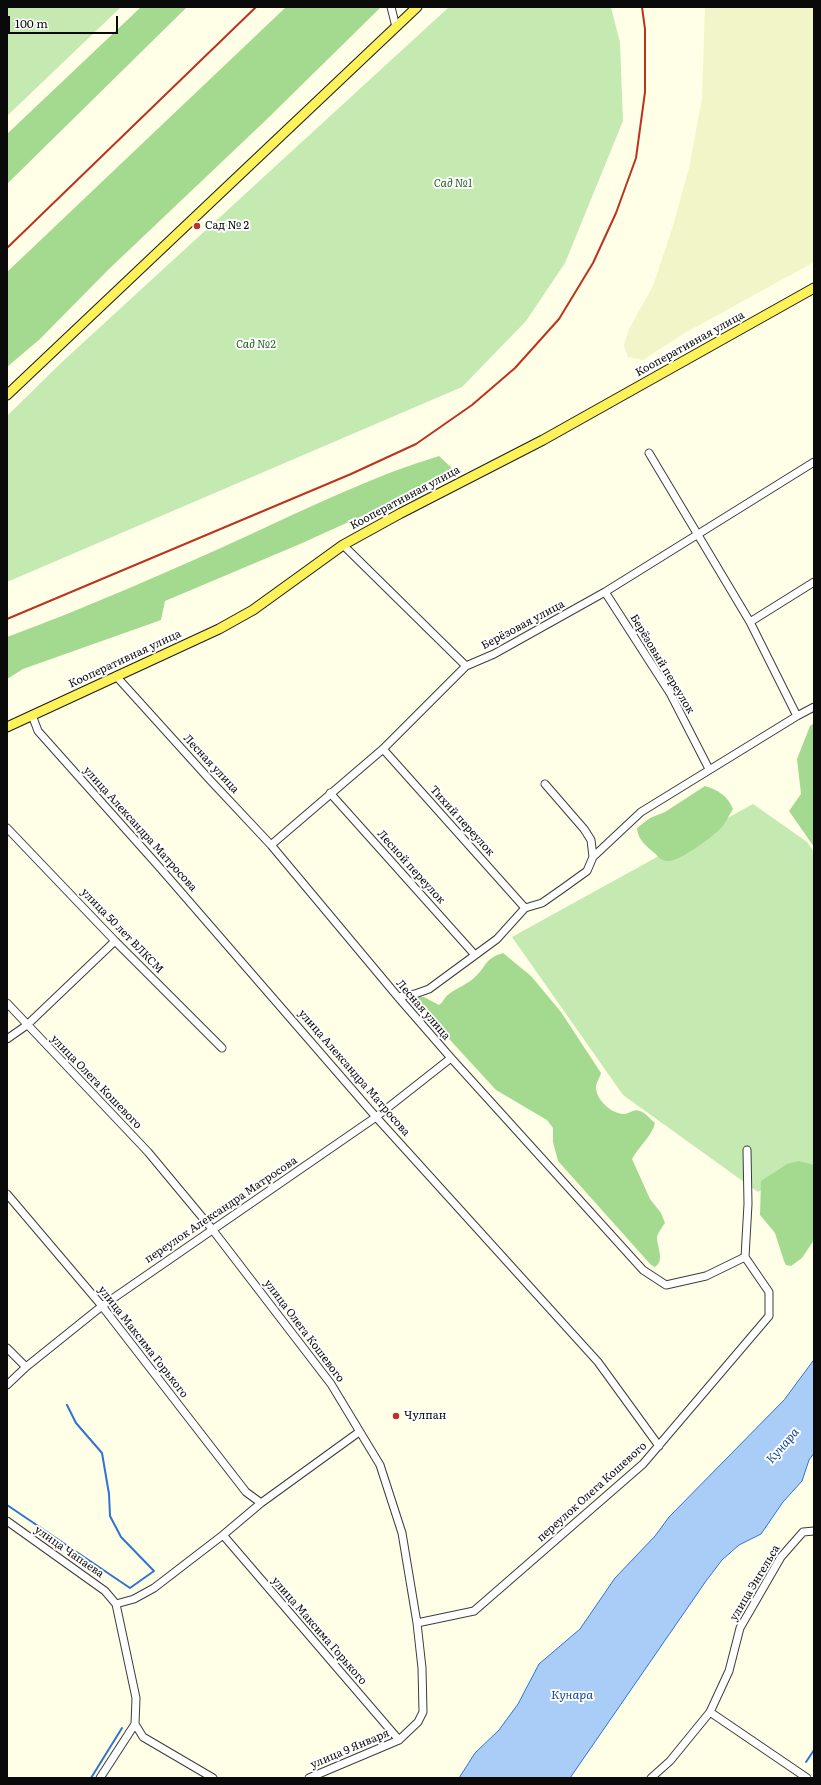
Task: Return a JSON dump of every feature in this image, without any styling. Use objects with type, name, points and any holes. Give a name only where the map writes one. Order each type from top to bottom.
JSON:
[{"type":"main road","points":[[7,395],[417,7]]},
{"type":"main road","name":"Кооперативная улица","points":[[7,726],[219,629],[253,610],[343,545],[401,513],[544,440],[814,288]]},
{"type":"street","points":[[391,7],[396,27]]},
{"type":"street","points":[[649,453],[750,622],[797,716]]},
{"type":"street","name":"Берёзовая улица","points":[[271,845],[383,749],[466,666],[494,654],[605,592],[814,462]]},
{"type":"street","points":[[343,545],[466,666]]},
{"type":"street","points":[[750,622],[814,582]]},
{"type":"street","name":"Берёзовый переулок","points":[[605,592],[670,693],[709,769]]},
{"type":"street","name":"Лесная улица","points":[[116,676],[271,845],[451,1058],[643,1270],[666,1285],[706,1276],[745,1257]]},
{"type":"street","points":[[398,997],[415,994],[428,989],[497,939],[525,908],[542,903],[587,871],[593,857],[641,812],[709,769],[814,707]]},
{"type":"street","name":"улица Александра Матросова","points":[[32,715],[38,731],[161,869],[376,1117],[598,1362],[659,1446]]},
{"type":"street","name":"Тихий переулок","points":[[383,749],[525,908]]},
{"type":"street","points":[[545,784],[584,829],[591,840],[593,857]]},
{"type":"street","name":"Лесной переулок","points":[[330,793],[475,955]]},
{"type":"street","name":"улица 50 лет ВЛКСМ","points":[[7,828],[115,941],[222,1048]]},
{"type":"street","points":[[7,1039],[27,1025],[115,941]]},
{"type":"street","name":"улица Олега Кошевого","points":[[7,1003],[148,1152],[212,1229],[331,1384],[380,1465],[402,1533],[417,1623],[422,1668],[423,1712],[418,1722],[399,1740]]},
{"type":"street","name":"переулок Александра Матросова","points":[[7,1385],[26,1367],[102,1306],[376,1117],[451,1058]]},
{"type":"street","points":[[745,1257],[747,1219],[747,1150]]},
{"type":"street","name":"улица Максима Горького","points":[[7,1194],[102,1306],[246,1492],[261,1503]]},
{"type":"street","name":"переулок Олега Кошевого","points":[[417,1623],[474,1611],[643,1464],[769,1316],[769,1292],[745,1257]]},
{"type":"street","points":[[7,1348],[26,1367]]},
{"type":"street","points":[[100,1778],[135,1724],[136,1698],[116,1604],[134,1599],[154,1588],[223,1535],[261,1503],[359,1432]]},
{"type":"street","name":"улица Чапаева","points":[[7,1521],[105,1591],[116,1604]]},
{"type":"street","name":"улица Энгельса","points":[[651,1778],[670,1761],[710,1712],[729,1671],[740,1628],[781,1557],[803,1532],[814,1531]]},
{"type":"street","name":"улица Максима Горького","points":[[223,1535],[399,1740]]},
{"type":"street","points":[[710,1712],[807,1778]]},
{"type":"street","points":[[135,1724],[143,1737],[213,1778]]},
{"type":"street","name":"улица 9 Января","points":[[309,1778],[399,1740]]},
{"type":"green space","points":[[7,7],[121,7],[7,116]]},
{"type":"green space","points":[[141,7],[187,7],[7,184],[7,134]]},
{"type":"green space","points":[[286,7],[381,7],[266,120],[109,269],[40,339],[7,367],[7,272]]},
{"type":"green space","points":[[449,7],[611,7],[620,43],[623,121],[565,263],[526,321],[462,387],[7,582],[7,416],[62,362]]},
{"type":"green space","points":[[705,7],[814,7],[814,262],[683,334],[643,360],[628,357],[624,345],[629,329],[653,286],[673,226],[689,168],[702,99]]},
{"type":"green space","points":[[439,456],[457,473],[300,544],[165,601],[161,620],[23,669],[7,679],[7,637],[68,614],[158,576],[366,482]]},
{"type":"green space","points":[[814,723],[814,847],[789,811],[801,794],[797,759],[810,726]]},
{"type":"green space","points":[[705,786],[722,794],[731,804],[733,809],[722,827],[704,842],[679,858],[667,861],[663,860],[642,841],[637,828],[650,818],[665,812]]},
{"type":"green space","points":[[753,804],[807,842],[814,852],[814,1164],[758,1192],[623,1095],[512,937]]},
{"type":"green space","points":[[503,953],[531,976],[561,1012],[601,1073],[596,1087],[601,1101],[618,1113],[623,1114],[638,1110],[655,1123],[648,1137],[632,1159],[650,1199],[661,1213],[665,1223],[657,1237],[660,1261],[655,1267],[651,1265],[558,1161],[553,1142],[553,1128],[547,1120],[496,1090],[417,1004],[416,1000],[418,997],[424,997],[439,1005],[447,995],[475,977],[489,960]]},
{"type":"green space","points":[[799,1161],[814,1165],[814,1240],[802,1258],[791,1266],[786,1265],[775,1233],[760,1215],[761,1181],[787,1164]]},
{"type":"water","name":"Кунара","points":[[814,1360],[814,1453],[809,1460],[802,1481],[783,1502],[761,1534],[739,1545],[722,1560],[570,1778],[459,1778],[475,1753],[499,1730],[518,1704],[539,1664],[580,1629],[615,1578],[655,1536],[669,1517],[784,1400]]},
{"type":"waterway","points":[[7,1505],[130,1588],[154,1571],[121,1537],[110,1516],[109,1494],[102,1453],[76,1423],[67,1405]]},
{"type":"waterway","points":[[91,1778],[122,1728]]},
{"type":"waterway","points":[[806,1762],[814,1750]]},
{"type":"railway","points":[[7,248],[256,7]]},
{"type":"railway","points":[[7,619],[351,474],[416,444],[472,405],[515,368],[559,319],[593,263],[616,213],[636,158],[645,92],[645,29],[642,7]]},
{"type":"place","name":"Сад № 2","points":[[197,226]]},
{"type":"place","name":"Чулпан","points":[[396,1416]]},
{"type":"park label","name":"Сад №1","points":[[453,184]]},
{"type":"park label","name":"Сад №2","points":[[256,345]]}]
